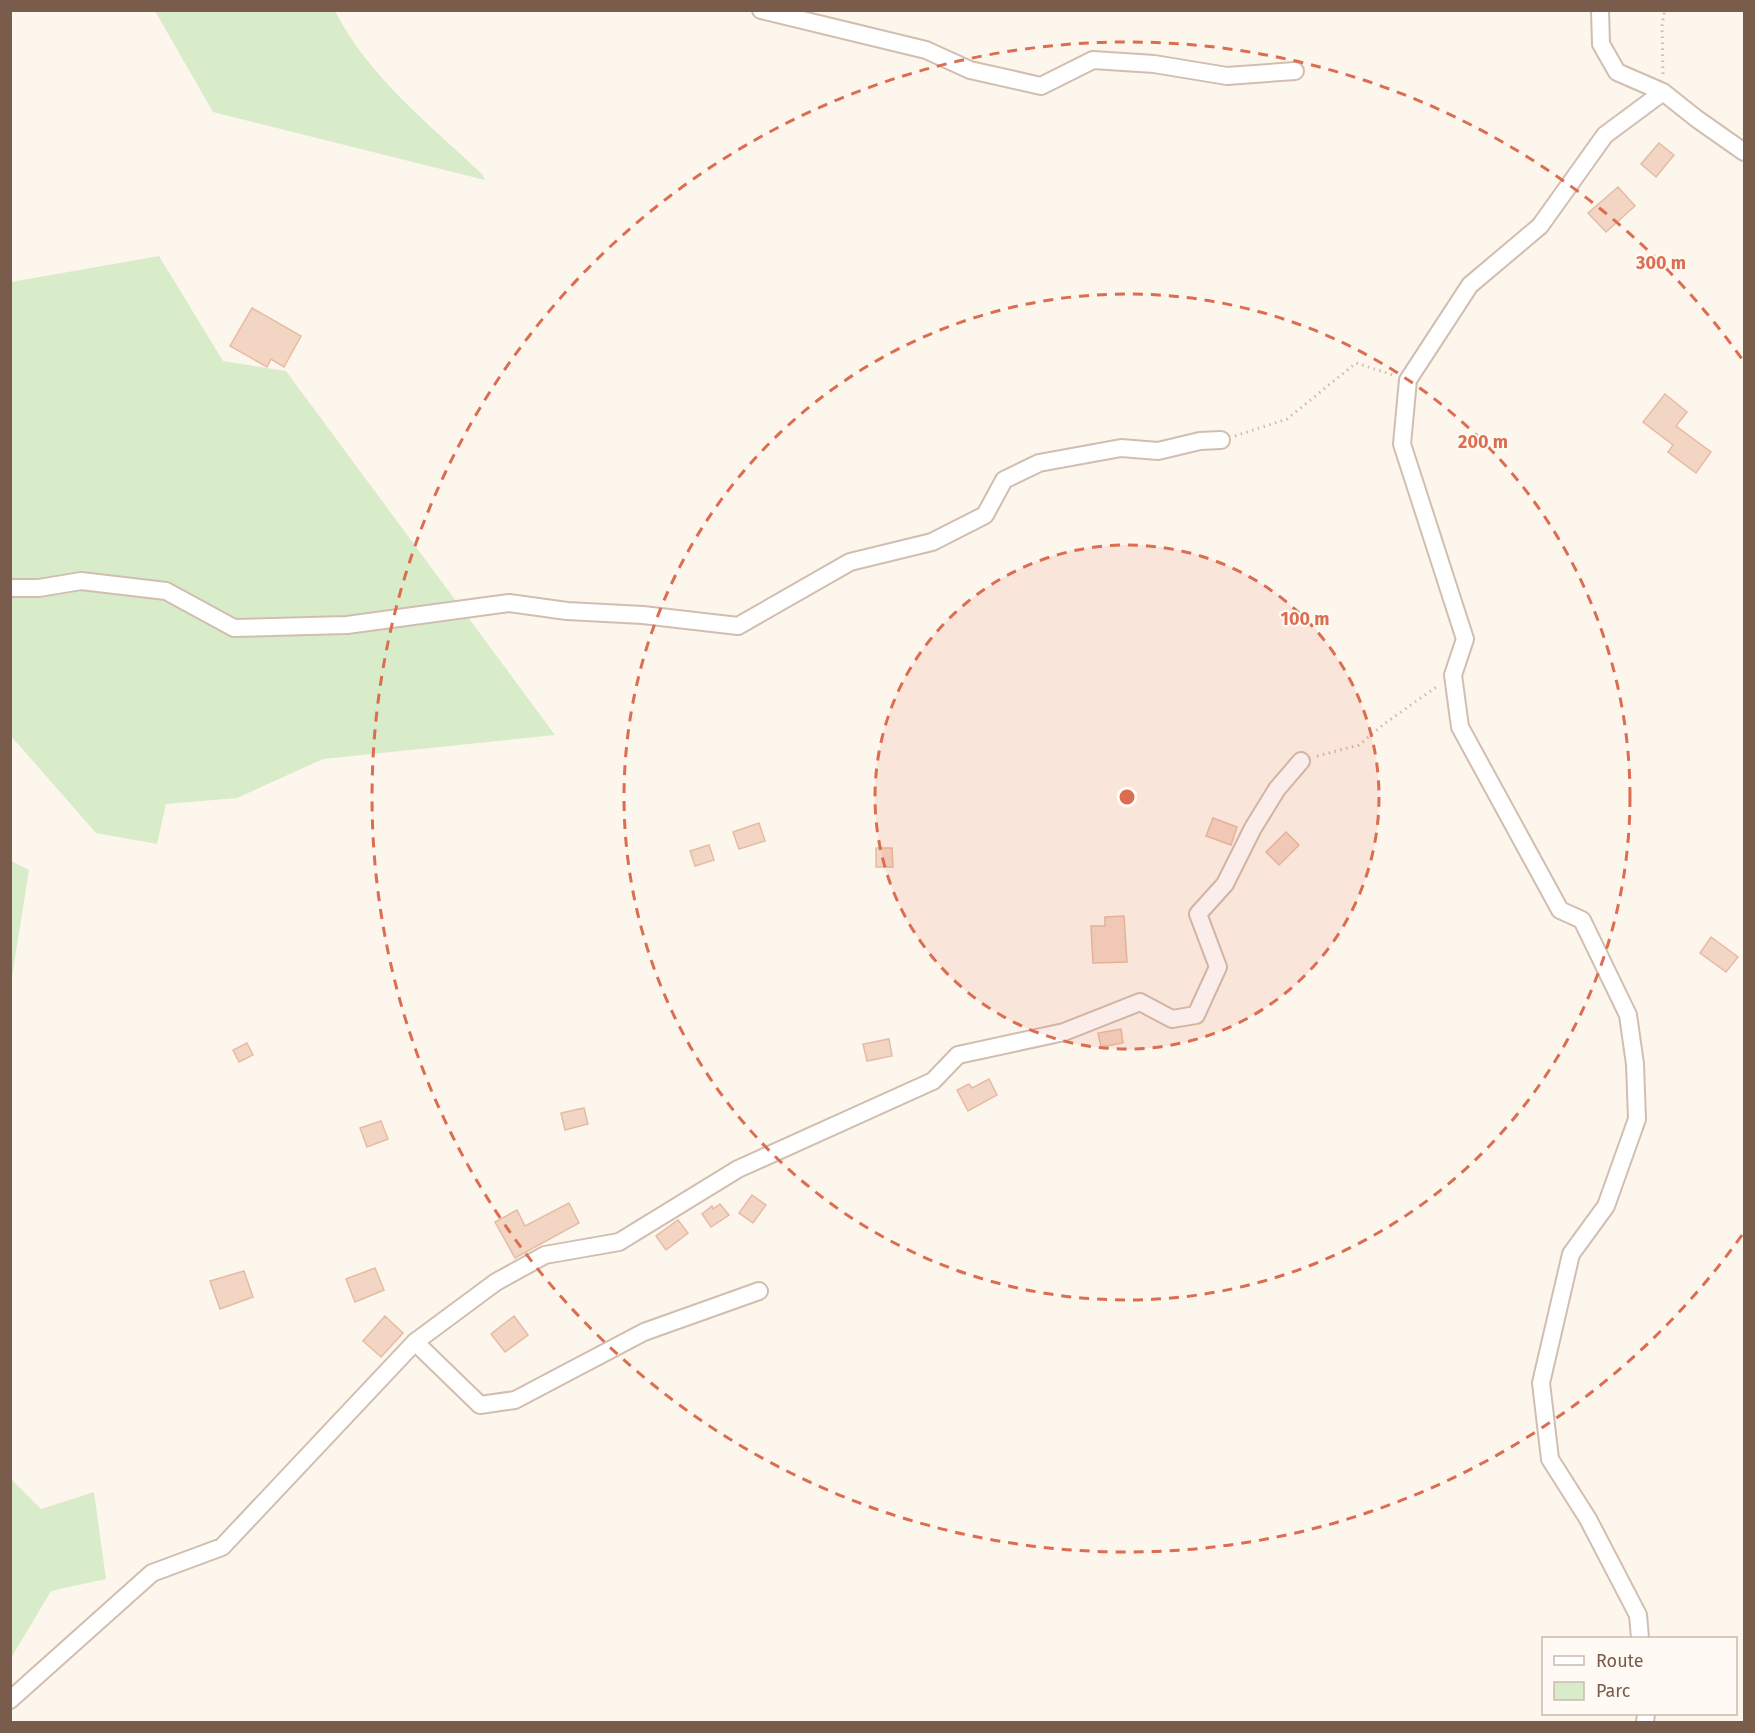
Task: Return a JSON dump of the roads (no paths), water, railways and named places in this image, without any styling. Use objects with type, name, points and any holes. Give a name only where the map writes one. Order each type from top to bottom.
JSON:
[{"type":"street","points":[[761,10],[926,50],[970,70],[1041,86],[1093,60],[1154,64],[1227,76],[1295,71]]},
{"type":"street","points":[[1600,10],[1601,44],[1617,72],[1663,92],[1744,152]]},
{"type":"street","points":[[1640,1637],[1638,1615],[1588,1519],[1551,1459],[1541,1383],[1571,1254],[1606,1206],[1637,1119],[1635,1064],[1628,1015],[1582,920],[1560,910],[1460,727],[1453,675],[1465,639],[1402,444],[1408,380],[1470,285],[1540,226],[1605,135],[1663,92]]},
{"type":"street","points":[[10,588],[39,588],[81,580],[166,591],[234,628],[347,625],[510,603],[567,611],[643,615],[738,626],[850,562],[932,542],[985,515],[1004,480],[1038,463],[1121,448],[1158,451],[1200,441],[1221,441]]},
{"type":"street","points":[[10,1700],[152,1573],[222,1547],[415,1342],[496,1282],[545,1255],[619,1242],[738,1169],[933,1081],[958,1055],[1064,1032],[1140,1002],[1172,1019],[1196,1015],[1218,967],[1198,914],[1224,884],[1276,789],[1300,761]]},
{"type":"street","points":[[415,1342],[480,1405],[515,1400],[644,1332],[759,1291]]}]
